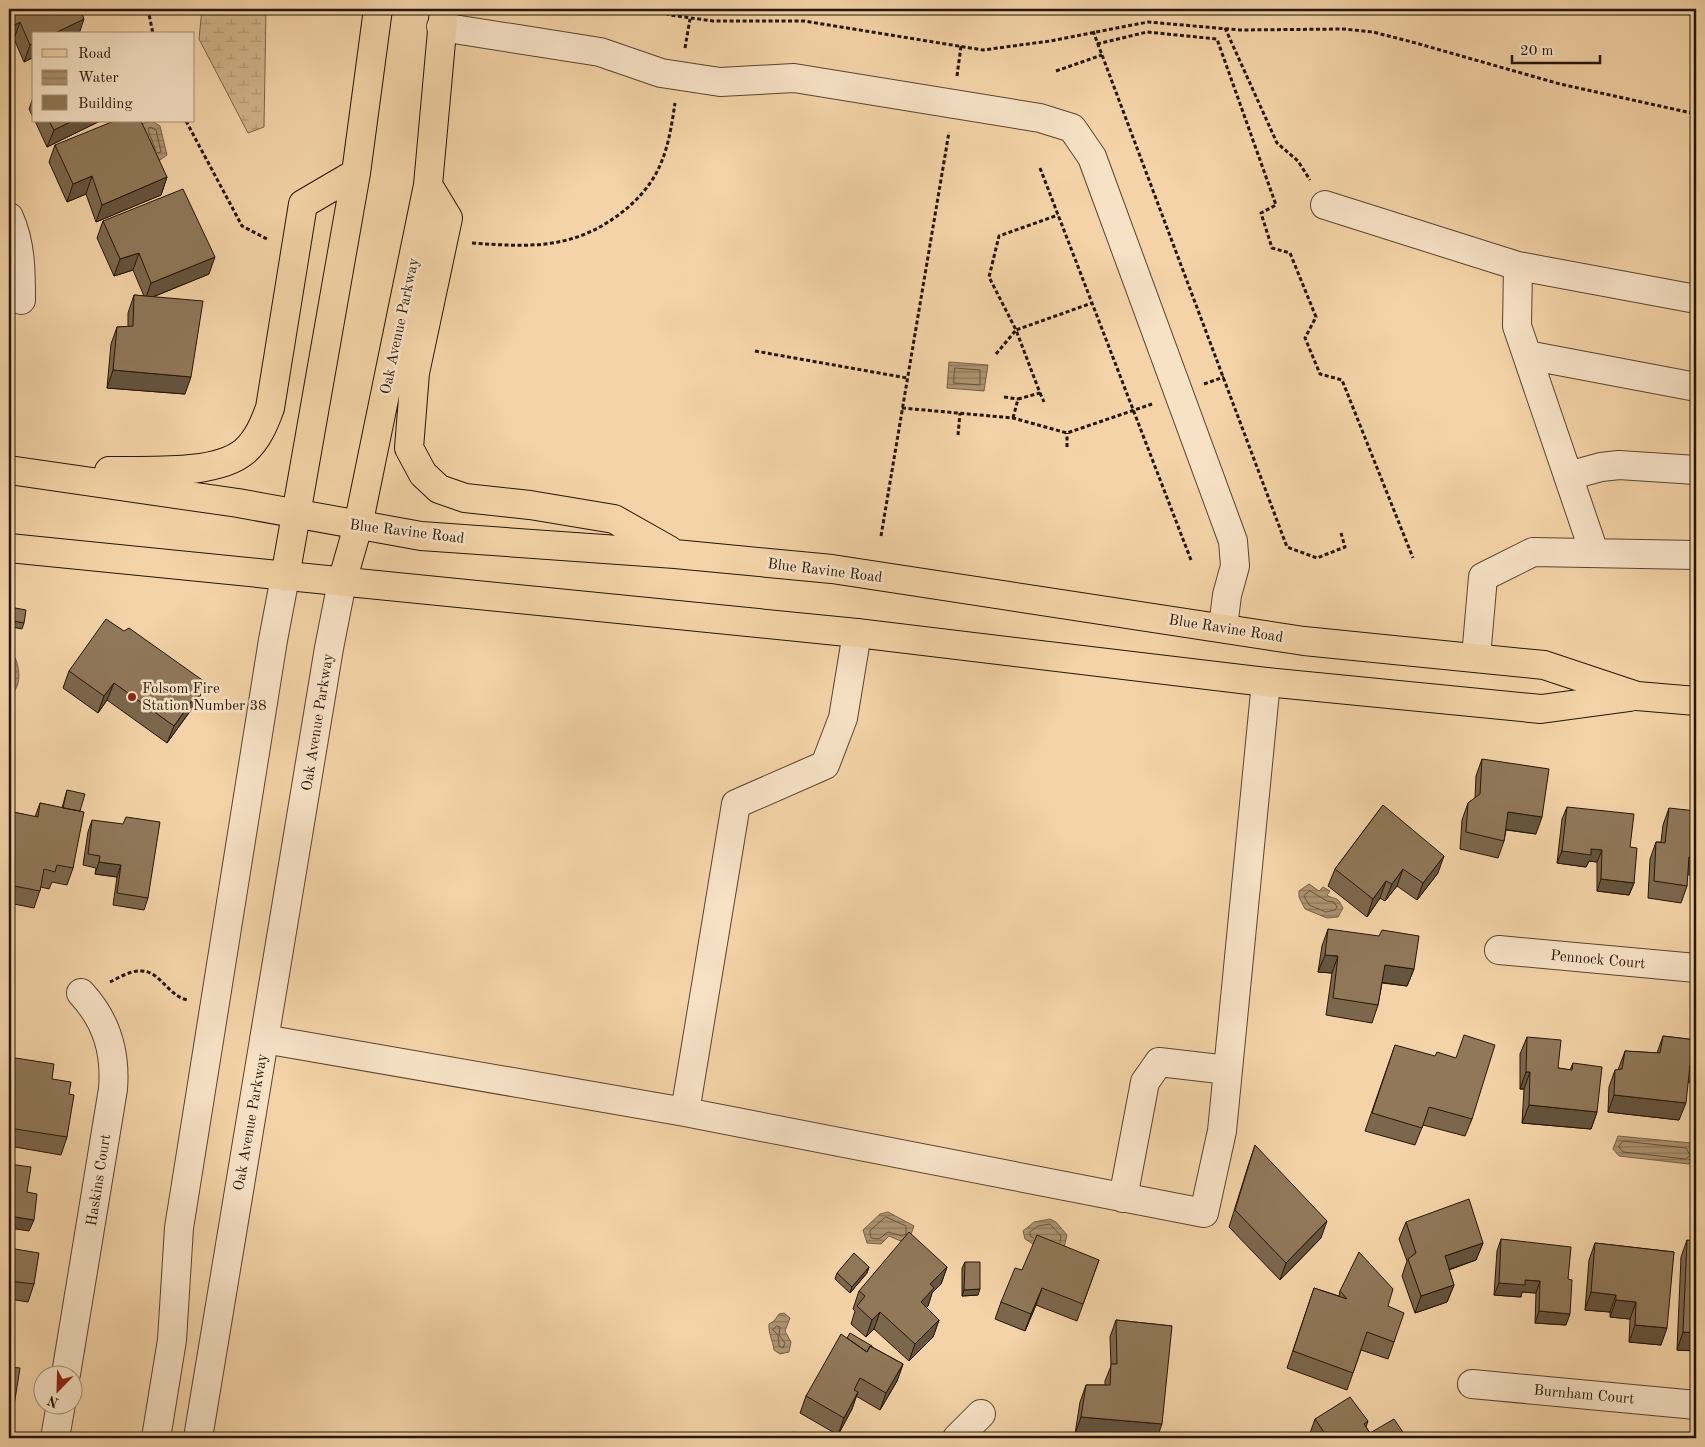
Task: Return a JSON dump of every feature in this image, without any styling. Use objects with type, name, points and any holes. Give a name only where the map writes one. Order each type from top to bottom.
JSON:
[{"type":"main road","points":[[285,577],[356,174],[378,9]]},
{"type":"main road","name":"Oak Avenue Parkway","points":[[342,582],[358,526],[428,185],[442,18]]},
{"type":"main road","points":[[12,471],[177,470],[215,466],[244,453],[262,429],[270,408],[303,204],[356,174]]},
{"type":"main road","points":[[428,185],[448,218],[415,373],[409,448],[423,474],[439,489],[465,498],[530,505],[614,519],[675,554]]},
{"type":"main road","name":"Blue Ravine Road","points":[[12,471],[238,503],[421,536],[675,554],[832,569],[1304,640],[1476,657],[1544,666],[1637,696]]},
{"type":"main road","name":"Blue Ravine Road","points":[[9,548],[857,633],[1266,682],[1541,709],[1637,696],[1696,701]]},
{"type":"street","points":[[442,18],[600,52],[661,73],[720,82],[794,78],[1040,118],[1072,128],[1092,157],[1233,541],[1235,566],[1227,595],[1223,627]]},
{"type":"street","points":[[1326,205],[1518,266],[1696,299]]},
{"type":"street","points":[[9,217],[18,247],[21,273],[21,300]]},
{"type":"street","points":[[1518,266],[1517,326],[1594,552]]},
{"type":"street","points":[[1527,356],[1696,387]]},
{"type":"street","points":[[1568,476],[1601,467],[1619,465],[1696,470]]},
{"type":"street","points":[[1476,657],[1483,577],[1533,552],[1696,554]]},
{"type":"street","points":[[156,1438],[172,1340],[180,1228],[273,640],[285,577]]},
{"type":"street","name":"Oak Avenue Parkway","points":[[198,1438],[329,648],[342,582]]},
{"type":"street","points":[[685,1112],[736,804],[825,765],[843,718],[857,633]]},
{"type":"street","points":[[264,1039],[685,1112],[1204,1213],[1222,1131],[1266,682]]},
{"type":"street","name":"Pennock Court","points":[[1499,950],[1696,968]]},
{"type":"street","name":"Haskins Court","points":[[68,1364],[115,1067],[111,1045],[104,1024],[81,993]]},
{"type":"street","points":[[1123,1198],[1145,1082],[1159,1062],[1228,1070]]},
{"type":"street","name":"Burnham Court","points":[[1472,1384],[1696,1405]]},
{"type":"street","points":[[56,1438],[60,1414]]},
{"type":"street","points":[[957,1438],[981,1414]]},
{"type":"path","points":[[148,9],[153,32]]},
{"type":"path","points":[[653,9],[690,19],[713,22],[804,21],[984,50],[1050,41],[1092,31],[1148,22],[1224,28],[1344,28],[1373,32],[1560,84],[1696,114]]},
{"type":"path","points":[[684,54],[690,19]]},
{"type":"path","points":[[1224,28],[1277,143],[1298,161],[1326,205]]},
{"type":"path","points":[[1092,31],[1288,547],[1317,558],[1345,547],[1340,533]]},
{"type":"path","points":[[1097,44],[1147,32],[1218,39],[1276,205],[1261,213],[1272,248],[1290,253],[1316,317],[1305,338],[1320,374],[1342,380],[1413,558]]},
{"type":"path","points":[[1056,71],[1102,55]]},
{"type":"path","points":[[468,243],[539,246],[583,236],[604,226],[636,199],[648,186],[661,164],[669,138],[677,96]]},
{"type":"path","points":[[881,536],[954,104]]},
{"type":"path","points":[[187,122],[242,226],[270,240]]},
{"type":"path","points":[[1040,168],[1191,560]]},
{"type":"path","points":[[1044,402],[1016,330],[988,277],[999,236],[1058,215]]},
{"type":"path","points":[[996,354],[1016,330],[1092,303]]},
{"type":"path","points":[[755,352],[907,378]]},
{"type":"path","points":[[1004,397],[1018,400],[1040,393]]},
{"type":"path","points":[[1013,418],[1018,400]]},
{"type":"path","points":[[902,408],[1013,418],[1067,433],[1133,411]]},
{"type":"path","points":[[958,435],[960,413]]},
{"type":"path","points":[[1067,433],[1067,447]]},
{"type":"path","points":[[81,993],[137,970],[148,971],[180,998],[215,1004]]},
{"type":"green space","points":[[202,9],[266,9],[264,127],[248,133],[199,39]]},
{"type":"water","points":[[154,122],[160,126],[167,155],[160,160],[154,158],[141,124]]},
{"type":"water","points":[[949,362],[988,365],[984,391],[947,388]]},
{"type":"water","points":[[9,647],[18,666],[19,680],[14,692],[9,696]]},
{"type":"water","points":[[1309,884],[1319,891],[1323,887],[1330,891],[1327,895],[1339,901],[1343,908],[1338,917],[1327,918],[1305,909],[1299,897],[1299,891]]},
{"type":"water","points":[[1618,1136],[1691,1143],[1696,1155],[1689,1164],[1619,1156],[1613,1149]]},
{"type":"water","points":[[888,1212],[914,1226],[910,1237],[903,1242],[889,1236],[881,1244],[867,1243],[863,1230],[880,1214]]},
{"type":"water","points":[[1050,1219],[1056,1222],[1067,1235],[1064,1248],[1042,1242],[1033,1244],[1025,1239],[1023,1231],[1034,1222]]},
{"type":"water","points":[[784,1313],[790,1318],[785,1331],[791,1342],[789,1352],[780,1354],[774,1350],[769,1324],[779,1314]]},
{"type":"building","points":[[9,9],[80,9],[84,19],[57,32],[32,32],[32,44],[30,45],[20,22],[11,27],[9,23]]},
{"type":"building","points":[[50,122],[70,122],[54,130]]},
{"type":"building","points":[[112,122],[141,122],[167,177],[102,205],[92,176],[73,184],[55,145]]},
{"type":"building","points":[[183,189],[215,257],[151,283],[139,253],[120,259],[103,221]]},
{"type":"building","points":[[134,295],[203,301],[191,377],[113,370],[117,327],[133,326]]},
{"type":"building","points":[[10,607],[26,610],[24,623],[13,621],[13,618],[9,617]]},
{"type":"building","points":[[9,617],[13,618],[10,640],[9,640]]},
{"type":"building","points":[[106,619],[124,631],[129,628],[205,682],[174,726],[114,683],[104,696],[69,671]]},
{"type":"building","points":[[1482,759],[1549,769],[1542,817],[1508,812],[1504,841],[1466,832],[1468,803],[1480,794]]},
{"type":"building","points":[[67,790],[85,794],[80,811],[63,808]]},
{"type":"building","points":[[40,803],[84,812],[73,868],[57,865],[55,872],[44,869],[40,891],[9,885],[9,836],[13,812],[38,817]]},
{"type":"building","points":[[1383,805],[1444,856],[1423,883],[1403,869],[1392,884],[1386,881],[1373,899],[1335,869]]},
{"type":"building","points":[[1567,807],[1634,814],[1630,847],[1637,848],[1634,883],[1601,879],[1602,850],[1591,849],[1591,855],[1562,851]]},
{"type":"building","points":[[1669,808],[1696,811],[1696,858],[1689,857],[1687,886],[1654,881],[1656,842],[1665,843]]},
{"type":"building","points":[[126,817],[160,822],[148,898],[117,893],[121,865],[99,862],[100,856],[88,854],[92,820],[123,824]]},
{"type":"building","points":[[1328,929],[1379,936],[1382,930],[1419,936],[1414,969],[1385,965],[1378,1005],[1333,998],[1338,956],[1325,955]]},
{"type":"building","points":[[1464,1035],[1495,1045],[1472,1119],[1429,1107],[1422,1128],[1372,1113],[1395,1045],[1435,1056],[1437,1052],[1456,1058]]},
{"type":"building","points":[[1663,1036],[1696,1040],[1696,1065],[1690,1065],[1686,1103],[1614,1095],[1615,1070],[1622,1069],[1625,1051],[1660,1053]]},
{"type":"building","points":[[1527,1037],[1561,1040],[1558,1068],[1572,1070],[1573,1063],[1602,1067],[1597,1112],[1529,1105],[1530,1072],[1526,1072]]},
{"type":"building","points":[[9,1057],[54,1064],[52,1079],[71,1082],[69,1094],[74,1095],[67,1137],[9,1128]]},
{"type":"building","points":[[1255,1145],[1327,1221],[1286,1263],[1235,1210]]},
{"type":"building","points":[[9,1164],[31,1167],[27,1192],[37,1194],[34,1220],[9,1216]]},
{"type":"building","points":[[1469,1199],[1483,1243],[1445,1256],[1454,1285],[1421,1296],[1408,1259],[1416,1253],[1406,1222]]},
{"type":"building","points":[[909,1232],[947,1267],[930,1284],[934,1288],[921,1302],[939,1320],[915,1344],[880,1312],[872,1320],[857,1306],[865,1296],[859,1291]]},
{"type":"building","points":[[1037,1235],[1099,1260],[1083,1304],[1042,1288],[1031,1314],[1001,1302],[1015,1268],[1022,1270]]},
{"type":"building","points":[[1501,1239],[1571,1247],[1568,1279],[1572,1280],[1570,1314],[1539,1311],[1540,1281],[1525,1280],[1525,1285],[1499,1283]]},
{"type":"building","points":[[1687,1240],[1696,1241],[1696,1333],[1683,1332]]},
{"type":"building","points":[[1595,1243],[1674,1252],[1667,1328],[1635,1325],[1636,1302],[1616,1300],[1616,1295],[1591,1292]]},
{"type":"building","points":[[9,1248],[39,1253],[34,1284],[9,1281]]},
{"type":"building","points":[[1359,1252],[1393,1289],[1388,1306],[1404,1313],[1394,1342],[1367,1332],[1353,1373],[1293,1351],[1314,1288],[1347,1299],[1340,1291]]},
{"type":"building","points":[[854,1253],[869,1267],[852,1287],[837,1273]]},
{"type":"building","points":[[965,1262],[980,1262],[980,1289],[964,1290]]},
{"type":"building","points":[[1116,1320],[1172,1326],[1162,1424],[1081,1417],[1086,1385],[1110,1385],[1111,1364],[1117,1364]]},
{"type":"building","points":[[850,1333],[872,1347],[870,1346],[867,1352],[847,1338]]},
{"type":"building","points":[[841,1334],[867,1352],[870,1346],[903,1364],[886,1393],[860,1378],[854,1390],[858,1392],[844,1418],[806,1396]]},
{"type":"building","points":[[9,1367],[20,1368],[13,1412],[9,1411]]},
{"type":"building","points":[[1350,1397],[1368,1421],[1364,1424],[1370,1433],[1394,1419],[1407,1438],[1328,1438],[1315,1419]]},
{"type":"building","points":[[793,1432],[807,1438],[790,1438]]},
{"type":"place","name":"Folsom Fire Station Number 38","points":[[132,697]]}]
